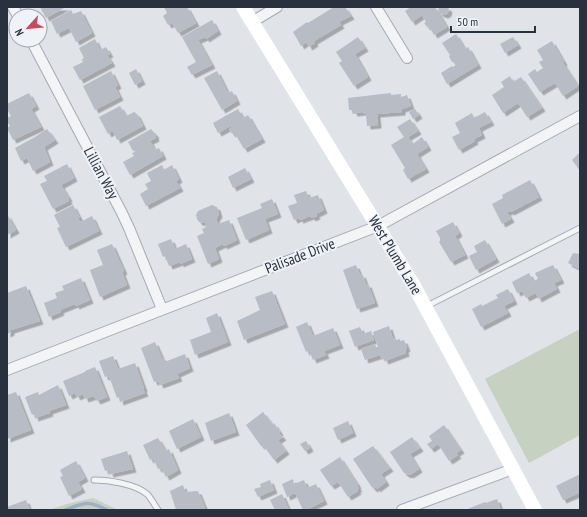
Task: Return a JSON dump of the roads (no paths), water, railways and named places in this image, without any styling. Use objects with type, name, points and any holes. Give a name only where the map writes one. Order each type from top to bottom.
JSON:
[{"type":"main road","name":"West Plumb Lane","points":[[243,7],[426,306],[535,510]]},
{"type":"street","points":[[252,22],[276,7]]},
{"type":"street","points":[[376,7],[407,58]]},
{"type":"street","name":"Lillian Way","points":[[35,48],[122,213],[162,309]]},
{"type":"street","name":"Palisade Drive","points":[[7,370],[378,226],[580,116]]},
{"type":"street","points":[[402,510],[513,469]]},
{"type":"lane","points":[[426,306],[580,228]]},
{"type":"lane","points":[[94,480],[107,480],[139,489],[146,493],[158,510]]},
{"type":"waterway","points":[[65,510],[86,504],[95,505],[107,510]]}]
